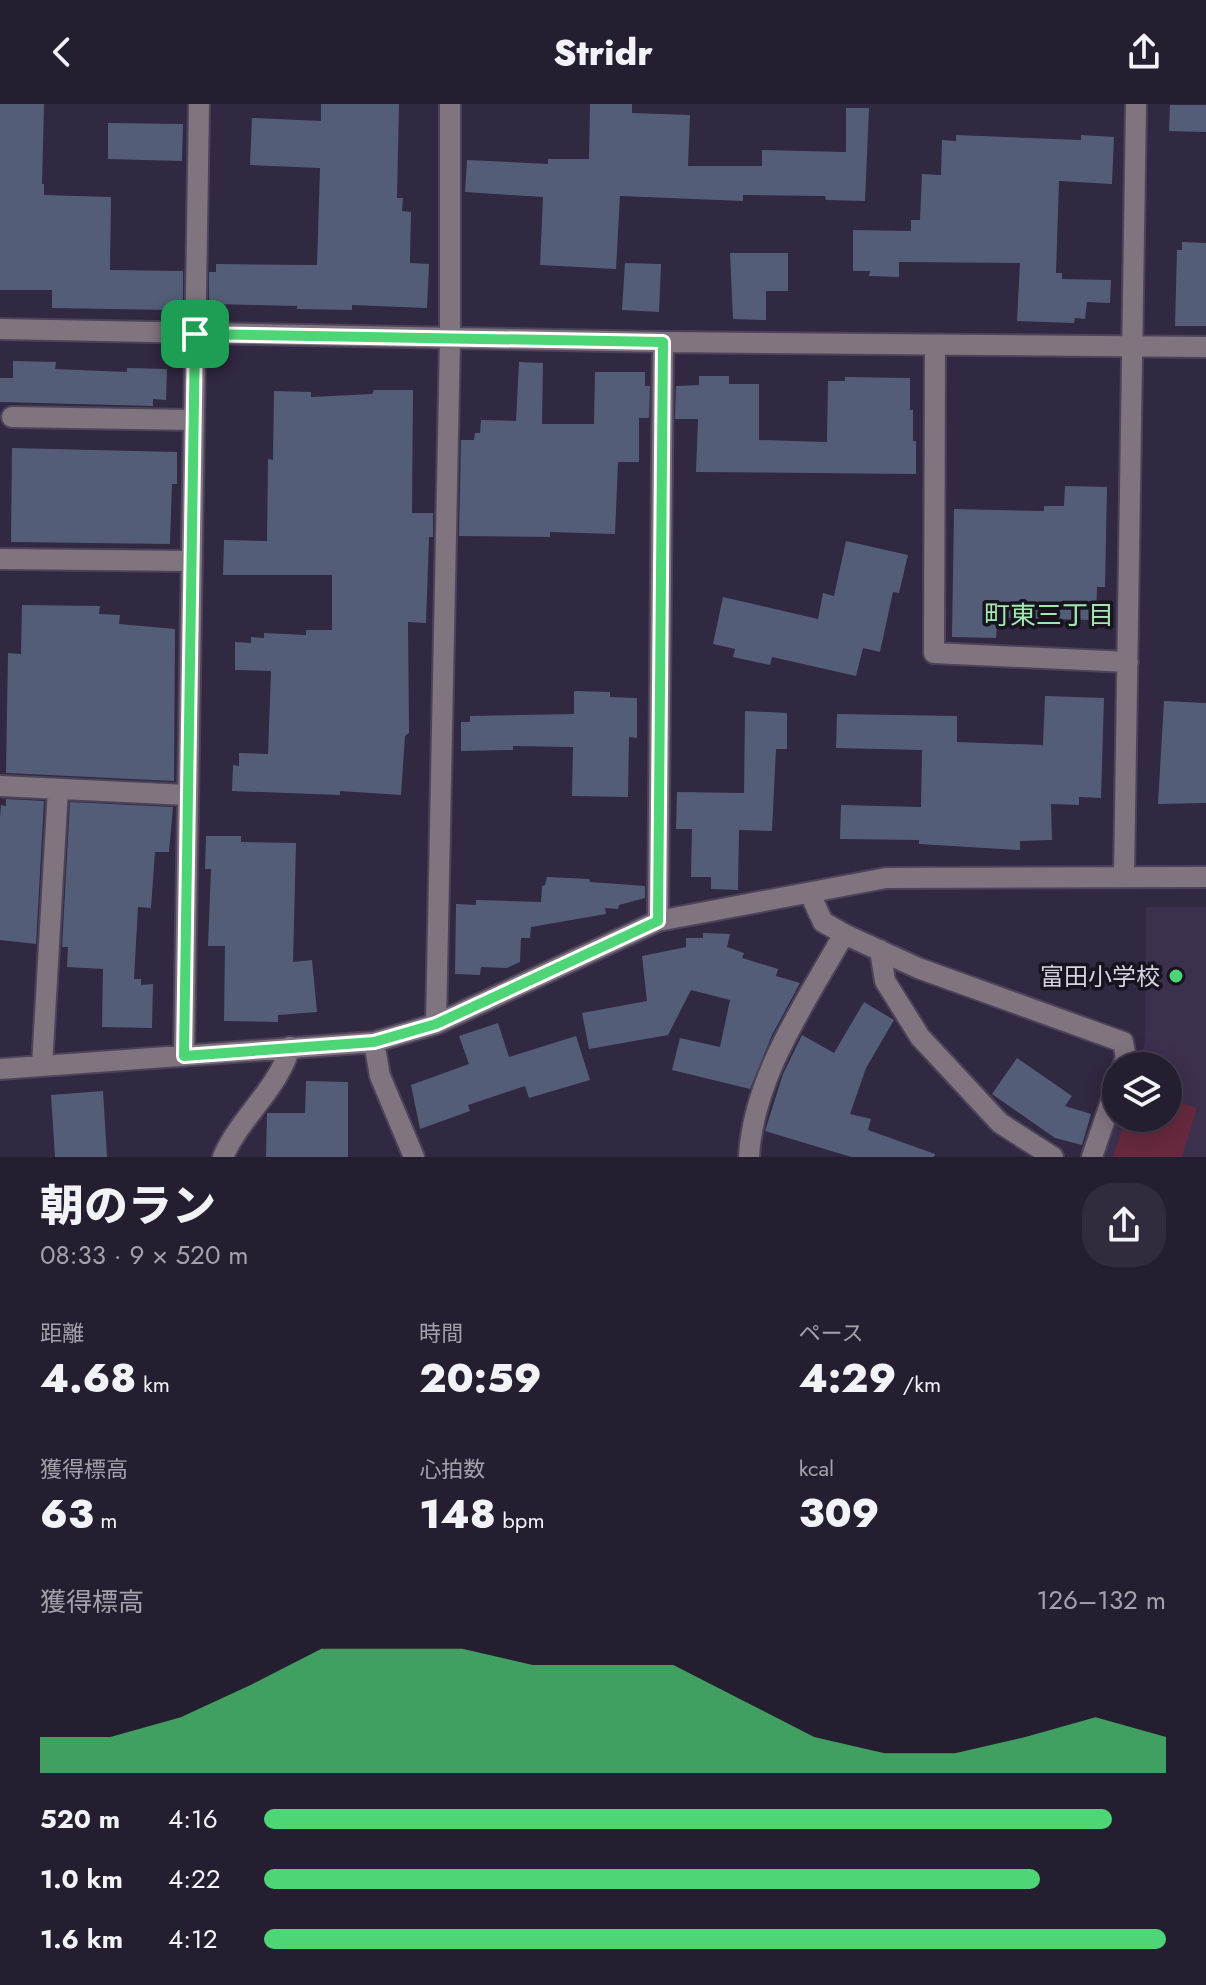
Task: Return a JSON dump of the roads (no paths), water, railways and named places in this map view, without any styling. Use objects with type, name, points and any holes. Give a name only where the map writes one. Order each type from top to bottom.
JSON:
[{"type":"street","points":[[184,1056],[199,104]]},
{"type":"street","points":[[436,1024],[450,339],[450,104]]},
{"type":"street","points":[[1124,875],[1136,104]]},
{"type":"street","points":[[0,329],[450,339],[1206,347]]},
{"type":"street","points":[[658,921],[663,342]]},
{"type":"street","points":[[935,345],[934,653],[1128,662]]},
{"type":"street","points":[[12,417],[194,420]]},
{"type":"street","points":[[0,559],[192,561]]},
{"type":"street","points":[[0,786],[187,795]]},
{"type":"street","points":[[42,1066],[58,789]]},
{"type":"street","points":[[0,1069],[374,1042],[436,1024],[658,921],[886,878],[1206,877]]},
{"type":"street","points":[[810,894],[823,922],[844,934],[918,968],[1123,1042],[1125,1052]]},
{"type":"street","points":[[749,1157],[761,1098],[788,1036],[844,934]]},
{"type":"street","points":[[880,950],[885,981],[920,1037],[1000,1123],[1053,1157]]},
{"type":"street","points":[[374,1042],[380,1076],[414,1157]]},
{"type":"street","points":[[223,1157],[240,1124],[278,1074],[290,1047]]},
{"type":"street","points":[[1092,1157],[1102,1128]]},
{"type":"place","name":"富田小学校","points":[[1176,976]]},
{"type":"district","name":"町東三丁目","points":[[1049,615]]}]
